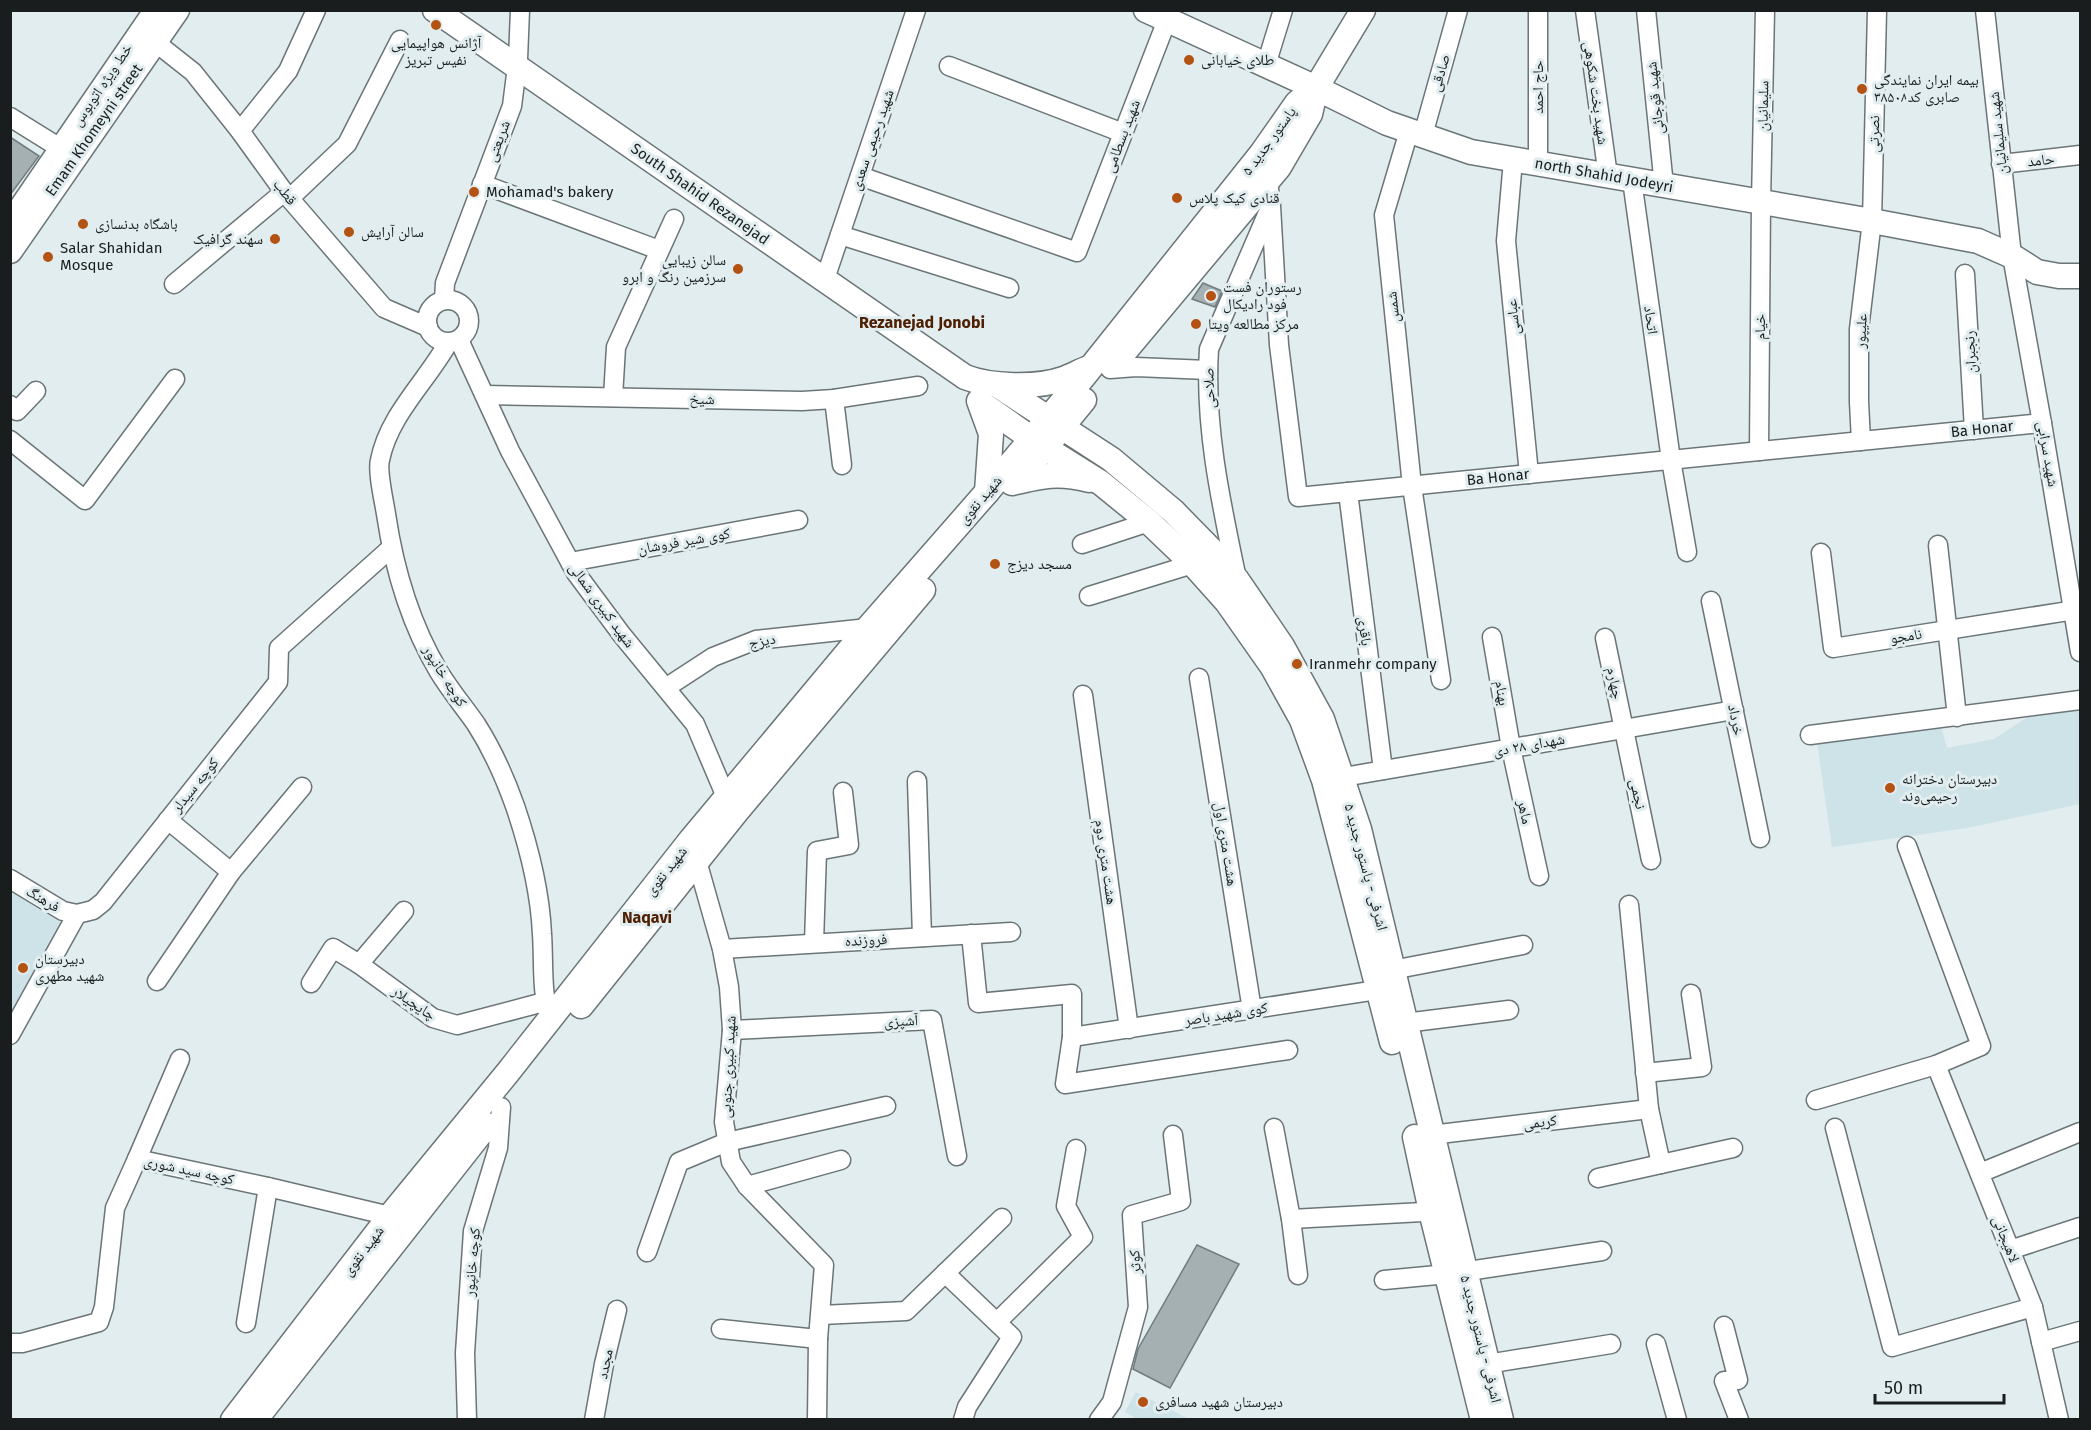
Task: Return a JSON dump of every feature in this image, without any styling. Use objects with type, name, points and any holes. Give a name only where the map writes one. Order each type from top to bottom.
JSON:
[{"type":"main road","name":"South Shahid Rezanejad","points":[[435,10],[965,377]]},
{"type":"main road","points":[[1316,88],[1363,10]]},
{"type":"main road","name":"north Shahid Jodeyri","points":[[1168,16],[1387,123],[1471,152],[1978,241],[2012,256],[2037,272],[2059,276],[2080,276]]},
{"type":"main road","name":"Emam Khomeyni street","points":[[10,250],[67,152],[157,20]]},
{"type":"main road","name":"پاستور جدید ۵","points":[[1100,368],[1297,103],[1316,88]]},
{"type":"main road","name":"پاستور جدید ۵","points":[[1054,423],[1279,167],[1310,114],[1316,88]]},
{"type":"main road","points":[[965,377],[980,383],[997,385],[1061,380],[1100,368]]},
{"type":"main road","points":[[965,377],[981,403],[991,434],[987,492]]},
{"type":"main road","points":[[997,385],[1054,423]]},
{"type":"main road","points":[[981,403],[1038,443]]},
{"type":"main road","name":"شهید نقوی","points":[[255,1419],[737,811],[1012,483],[1054,423]]},
{"type":"main road","name":"اشرفی - پاستور جدید ۵","points":[[1054,423],[1111,459],[1173,511],[1237,580],[1282,646],[1322,719],[1333,779]]},
{"type":"main road","name":"شهید نقوی","points":[[233,1419],[547,1011],[868,628],[987,492],[1038,443]]},
{"type":"main road","name":"اشرفی - پاستور جدید ۵","points":[[1038,443],[1101,483],[1149,522],[1193,564],[1227,602],[1272,666],[1359,829],[1389,982],[1413,1125],[1456,1272],[1487,1364],[1501,1419]]},
{"type":"main road","points":[[1012,483],[1045,475],[1071,476],[1101,483]]},
{"type":"main road","name":"اشرفی - پاستور جدید ۵","points":[[1389,982],[1405,1023],[1431,1135],[1440,1211]]},
{"type":"main road","name":"اشرفی - پاستور جدید ۵","points":[[1456,1272],[1466,1357],[1483,1419]]},
{"type":"street","points":[[240,131],[288,71],[316,10]]},
{"type":"street","name":"شریعتی","points":[[444,300],[445,283],[512,106],[518,58],[520,10]]},
{"type":"street","name":"شهید رحیمی سعدی","points":[[828,270],[916,10]]},
{"type":"street","points":[[1266,65],[1283,10]]},
{"type":"street","name":"صادقی","points":[[1416,133],[1458,10]]},
{"type":"street","name":"حاج احمد","points":[[1538,10],[1538,164]]},
{"type":"street","name":"شهید بخت شکوهی","points":[[1585,10],[1608,176]]},
{"type":"street","name":"شهید قوجائی","points":[[1646,10],[1664,186]]},
{"type":"street","name":"سلیمانیان","points":[[1761,202],[1765,10]]},
{"type":"street","name":"نصرتی","points":[[1872,221],[1877,10]]},
{"type":"street","name":"شهید سلیمانیان","points":[[1985,10],[2012,256]]},
{"type":"street","name":"شهید بسطامی","points":[[860,176],[1077,252],[1168,16]]},
{"type":"street","name":"قطب","points":[[157,20],[193,72],[287,195],[384,308],[428,327]]},
{"type":"street","points":[[174,284],[287,195],[347,144],[400,40]]},
{"type":"street","points":[[949,66],[1123,133]]},
{"type":"street","points":[[10,117],[67,152],[10,219]]},
{"type":"street","name":"شمس","points":[[1416,133],[1384,215],[1412,486],[1441,680]]},
{"type":"street","name":"Ba Honar","points":[[1262,153],[1269,178],[1279,345],[1298,497],[2042,423]]},
{"type":"street","name":"حامد","points":[[2001,164],[2080,155]]},
{"type":"street","name":"عباسی","points":[[1513,160],[1506,241],[1529,474]]},
{"type":"street","name":"اتحاد","points":[[1632,180],[1671,460],[1687,552]]},
{"type":"street","points":[[482,184],[659,250]]},
{"type":"street","name":"خیام","points":[[1760,451],[1761,202]]},
{"type":"street","name":"صلاحی","points":[[1237,580],[1212,444],[1209,349],[1271,206]]},
{"type":"street","points":[[613,397],[616,347],[674,219]]},
{"type":"street","name":"علیپور","points":[[1861,441],[1859,329],[1872,221]]},
{"type":"street","points":[[840,234],[1009,288]]},
{"type":"street","name":"شهید سرابی","points":[[2012,256],[2080,652]]},
{"type":"street","name":"رنجبران","points":[[1965,274],[1974,430]]},
{"type":"street","points":[[444,300],[458,302],[469,315],[469,327],[464,337],[453,342],[436,339],[428,327],[428,314],[437,303],[444,300]]},
{"type":"street","name":"شهید کبیری شمالی","points":[[453,342],[485,395],[510,451],[570,562],[622,635],[667,687],[695,724],[726,797]]},
{"type":"street","name":"کوچه خانپور","points":[[453,342],[400,411],[379,462],[391,548],[419,634],[439,673],[477,726],[515,804],[531,855],[542,932],[547,1011]]},
{"type":"street","points":[[1100,368],[1208,370]]},
{"type":"street","points":[[10,440],[85,500],[175,379]]},
{"type":"street","name":"شیخ","points":[[485,395],[834,399],[918,386]]},
{"type":"street","points":[[10,405],[17,411],[36,391]]},
{"type":"street","points":[[834,399],[842,465]]},
{"type":"street","name":"باقری","points":[[1348,492],[1383,770]]},
{"type":"street","name":"کوی شیر فروشان","points":[[570,562],[798,520]]},
{"type":"street","points":[[1082,544],[1149,522]]},
{"type":"street","points":[[1938,545],[1957,717]]},
{"type":"street","name":"کوچه سیدلر","points":[[77,914],[93,910],[103,902],[278,682],[279,648],[391,548]]},
{"type":"street","name":"نامجو","points":[[1821,553],[1833,648],[2074,610]]},
{"type":"street","points":[[1089,596],[1193,564]]},
{"type":"street","name":"خرداد","points":[[1711,601],[1760,838]]},
{"type":"street","name":"دیزج","points":[[667,687],[713,657],[756,640],[868,628]]},
{"type":"street","name":"بهنام","points":[[1492,638],[1511,748]]},
{"type":"street","name":"چهارم","points":[[1605,638],[1624,729]]},
{"type":"street","name":"هشت متری اول","points":[[1199,678],[1252,1010]]},
{"type":"street","name":"هشت متری دوم","points":[[1083,694],[1129,1029]]},
{"type":"street","points":[[1810,735],[2080,700]]},
{"type":"street","name":"شهدای ۲۸ دی","points":[[1333,779],[1734,710]]},
{"type":"street","name":"نجمی","points":[[1624,729],[1651,860]]},
{"type":"street","name":"ماهر","points":[[1511,748],[1539,876]]},
{"type":"street","points":[[917,781],[922,937]]},
{"type":"street","points":[[156,981],[231,872],[302,787]]},
{"type":"street","points":[[814,943],[816,850],[849,845],[843,792]]},
{"type":"street","points":[[168,820],[231,872]]},
{"type":"street","points":[[1816,1100],[1936,1065],[1981,1046],[1907,846]]},
{"type":"street","name":"شهید کبیری جنوبی","points":[[698,861],[722,948],[729,987],[732,1030],[724,1122],[731,1162],[747,1186],[824,1265],[818,1339],[818,1419]]},
{"type":"street","name":"فرهنگ","points":[[10,879],[63,911],[77,914]]},
{"type":"street","points":[[1629,905],[1649,1109],[1661,1164]]},
{"type":"street","points":[[359,964],[404,911]]},
{"type":"street","points":[[10,1035],[77,914]]},
{"type":"street","name":"فروزنده","points":[[722,948],[1011,932]]},
{"type":"street","points":[[971,934],[978,1003],[1072,994],[1072,1037],[1065,1084],[1288,1050]]},
{"type":"street","name":"کوی شهید باصر","points":[[1072,1037],[1252,1010],[1389,982],[1523,945]]},
{"type":"street","name":"چایچیلار","points":[[311,983],[333,948],[359,964],[433,1018],[458,1025],[547,1011]]},
{"type":"street","points":[[1645,1073],[1702,1067],[1691,994]]},
{"type":"street","points":[[1405,1023],[1509,1010]]},
{"type":"street","name":"آشپزی","points":[[732,1030],[932,1020],[957,1156]]},
{"type":"street","points":[[137,1159],[180,1059]]},
{"type":"street","name":"لاهیجانی","points":[[1936,1065],[2033,1307],[2059,1419]]},
{"type":"street","points":[[646,1252],[679,1162],[727,1142],[886,1106]]},
{"type":"street","name":"کوچه خانپور","points":[[467,1419],[465,1353],[473,1231],[498,1148],[501,1107]]},
{"type":"street","name":"کریمی","points":[[1431,1135],[1649,1109]]},
{"type":"street","points":[[1274,1128],[1291,1219],[1298,1275]]},
{"type":"street","points":[[1835,1128],[1892,1347],[2033,1307]]},
{"type":"street","points":[[1980,1173],[2080,1132]]},
{"type":"street","name":"کوثر","points":[[1099,1419],[1112,1402],[1138,1307],[1132,1215],[1181,1202],[1173,1135]]},
{"type":"street","points":[[1598,1178],[1733,1148]]},
{"type":"street","points":[[997,1322],[1083,1237],[1066,1206],[1076,1149]]},
{"type":"street","name":"کوچه سید شوری","points":[[10,1343],[22,1343],[99,1322],[104,1307],[115,1208],[137,1159],[390,1216]]},
{"type":"street","points":[[747,1186],[841,1160]]},
{"type":"street","points":[[246,1323],[268,1187]]},
{"type":"street","points":[[1291,1219],[1440,1211]]},
{"type":"street","points":[[821,1314],[906,1311],[1002,1218]]},
{"type":"street","points":[[2010,1250],[2080,1227]]},
{"type":"street","points":[[1384,1280],[1602,1251]]},
{"type":"street","points":[[945,1273],[1012,1337],[967,1407],[963,1419]]},
{"type":"street","name":"مجدد","points":[[594,1419],[617,1310]]},
{"type":"street","points":[[1724,1326],[1738,1380],[1724,1381],[1739,1419]]},
{"type":"street","points":[[721,1329],[818,1339]]},
{"type":"street","points":[[2041,1342],[2080,1331]]},
{"type":"street","points":[[1487,1364],[1611,1344]]},
{"type":"street","points":[[1656,1344],[1677,1419]]},
{"type":"shaded area","points":[[2080,710],[2080,804],[1967,828],[1832,847],[1817,742],[1941,726],[1947,748],[1994,739],[2031,715]]},
{"type":"shaded area","name":"دبیرستان شهید مطهری","points":[[11,892],[61,923],[11,1014]]},
{"type":"shaded area","name":"دبیرستان شهید مسافری","points":[[1136,1392],[1189,1419],[1133,1419],[1134,1417],[1125,1412]]},
{"type":"building","points":[[10,137],[39,156],[10,195]]},
{"type":"building","name":"رستوران فست فود رادیکال","points":[[1203,283],[1222,291],[1215,307],[1192,299]]},
{"type":"building","points":[[1197,1245],[1239,1264],[1170,1388],[1133,1369],[1138,1349]]},
{"type":"place","name":"آژانس هواپیمایی نفیس تبریز","points":[[436,25]]},
{"type":"place","name":"طلای خیابانی","points":[[1189,60]]},
{"type":"place","name":"بیمه ایران نمایندگی صابری کد۳۸۵۰۸","points":[[1862,89]]},
{"type":"place","name":"Mohamad's bakery","points":[[474,192]]},
{"type":"place","name":"قنادی کیک پلاس","points":[[1177,198]]},
{"type":"place","name":"باشگاه بدنسازی","points":[[83,224]]},
{"type":"place","name":"سالن آرایش","points":[[349,232]]},
{"type":"place","name":"سهند گرافیک","points":[[275,239]]},
{"type":"place","name":"Salar Shahidan Mosque","points":[[48,257]]},
{"type":"place","name":"سالن زیبایی سرزمین رنگ و ابرو","points":[[738,269]]},
{"type":"place","name":"رستوران فست فود رادیکال","points":[[1211,296]]},
{"type":"place","name":"مرکز مطالعه ویتا","points":[[1196,324]]},
{"type":"place","name":"مسجد دیزج","points":[[995,564]]},
{"type":"place","name":"Iranmehr company","points":[[1297,664]]},
{"type":"place","name":"دبیرستان دخترانه رحیمی‌وند","points":[[1890,788]]},
{"type":"place","name":"دبیرستان شهید مطهری","points":[[23,968]]},
{"type":"place","name":"دبیرستان شهید مسافری","points":[[1143,1402]]},
{"type":"district","name":"Rezanejad Jonobi","points":[[922,322]]},
{"type":"district","name":"Naqavi","points":[[647,917]]}]
